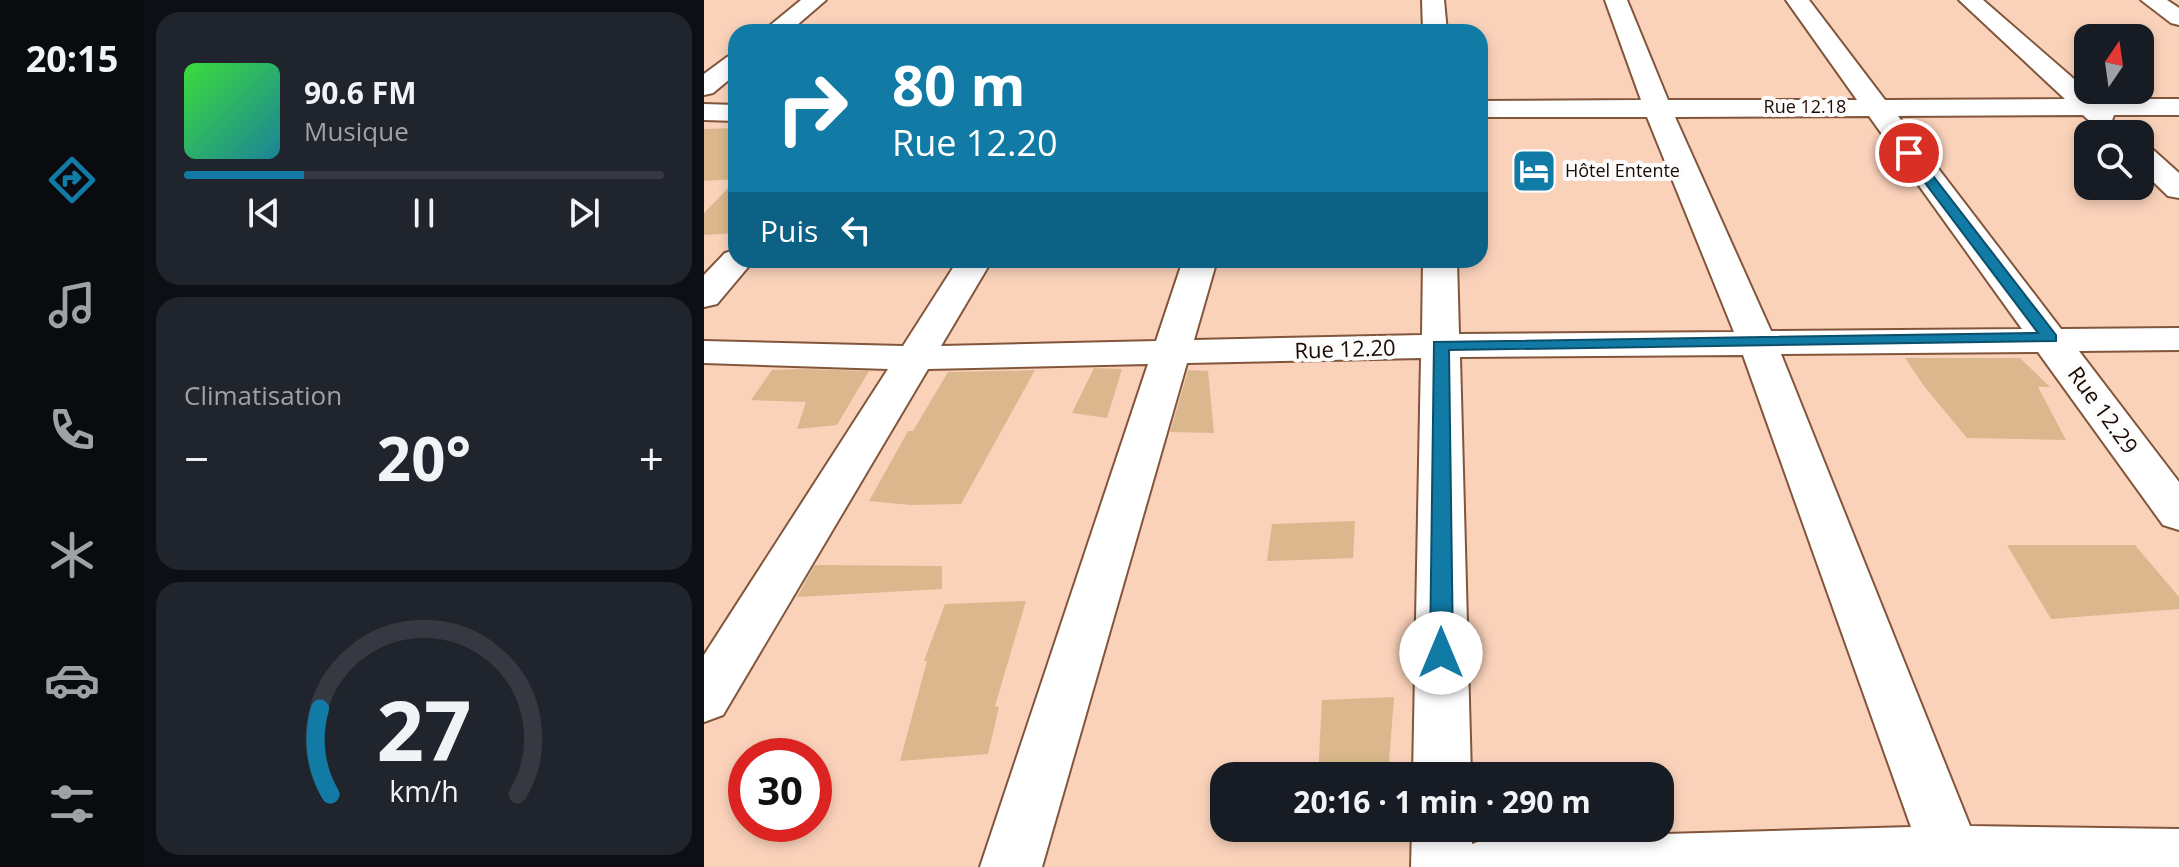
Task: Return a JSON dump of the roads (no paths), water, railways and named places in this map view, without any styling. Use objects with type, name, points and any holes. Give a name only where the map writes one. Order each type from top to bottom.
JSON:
[{"type":"street","points":[[784,24],[815,0]]},
{"type":"street","points":[[1433,0],[1434,24]]},
{"type":"street","points":[[1616,0],[1657,108],[1758,344],[1951,854]]},
{"type":"street","name":"Rue 12.29","points":[[1797,0],[2179,514]]},
{"type":"street","points":[[1970,0],[2105,120]]},
{"type":"street","points":[[2152,0],[2179,18]]},
{"type":"street","points":[[704,87],[728,68]]},
{"type":"street","name":"Rue 12.18","points":[[1488,109],[2179,107]]},
{"type":"street","points":[[704,112],[728,113]]},
{"type":"street","points":[[2154,166],[2179,189]]},
{"type":"street","points":[[704,296],[730,268]]},
{"type":"street","points":[[704,700],[970,268]]},
{"type":"street","points":[[1011,867],[1197,268]]},
{"type":"street","points":[[1440,268],[1442,762]]},
{"type":"street","name":"Rue 12.20","points":[[704,352],[915,358],[1440,346],[2179,339]]},
{"type":"street","points":[[1442,842],[1442,867]]},
{"type":"street","points":[[1486,867],[1951,854],[2179,857]]},
{"type":"place","name":"Hôtel Entente","points":[[1534,171]]}]
